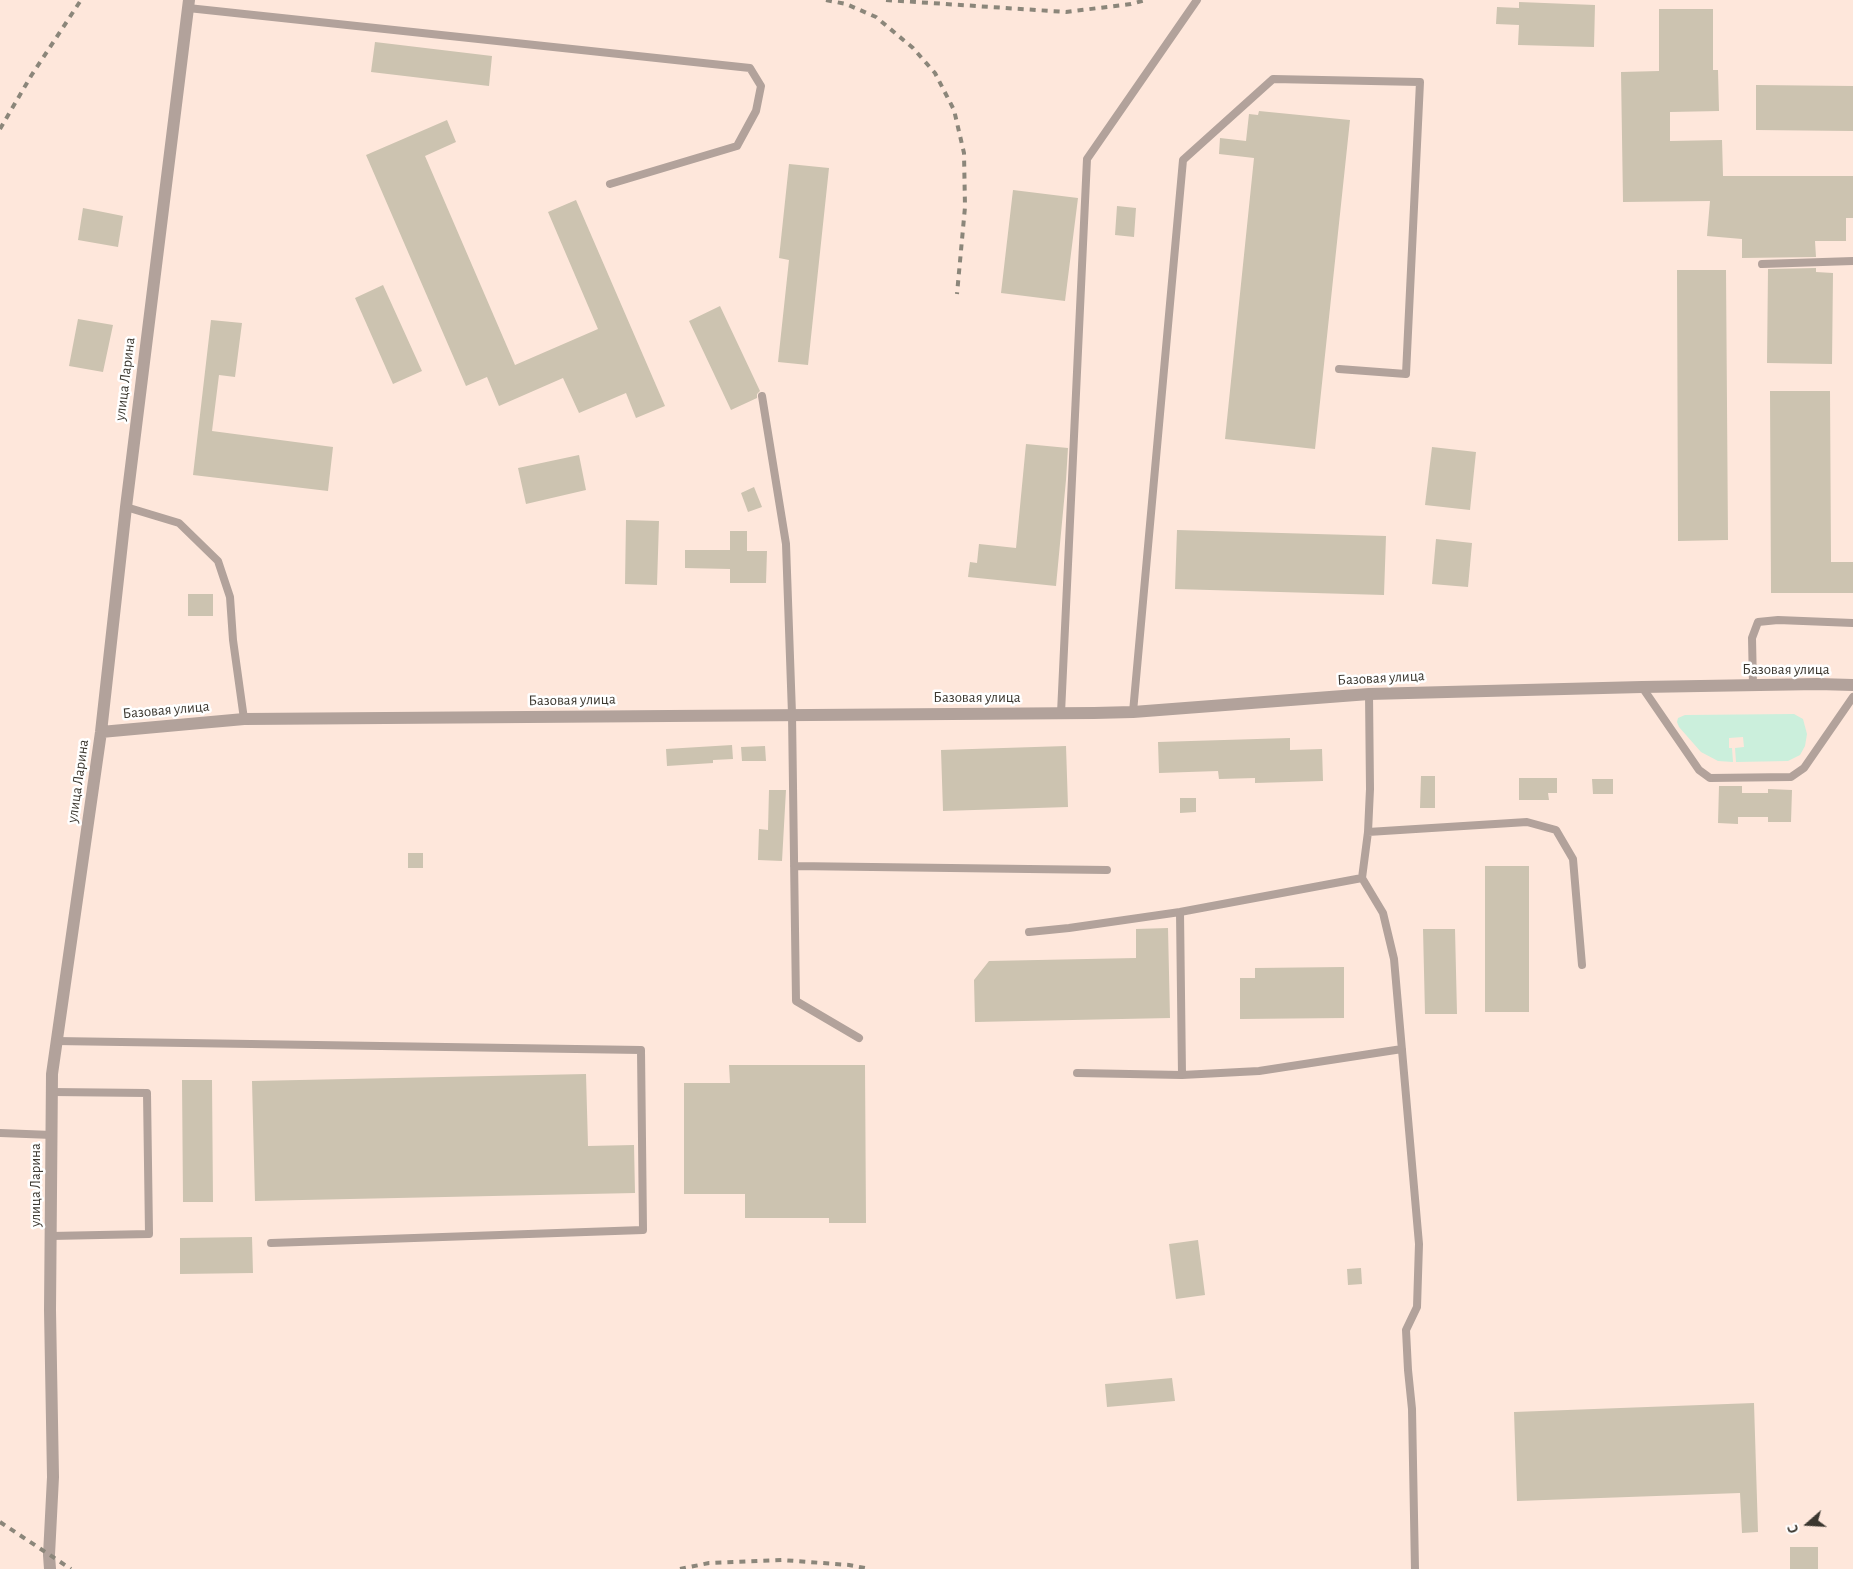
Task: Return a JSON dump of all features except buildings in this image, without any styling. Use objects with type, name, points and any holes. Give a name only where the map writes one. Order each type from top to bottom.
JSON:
[{"type":"street","name":"улица Ларина","points":[[50,1569],[53,1477],[52,1074],[101,732],[126,507],[188,4]]},
{"type":"street","name":"Базовая улица","points":[[101,732],[244,719],[1133,712],[1369,694],[1642,687],[1853,685]]},
{"type":"lane","points":[[1061,713],[1087,159],[1197,0]]},
{"type":"lane","points":[[188,4],[750,68],[761,86],[756,111],[737,146],[610,184]]},
{"type":"lane","points":[[1133,712],[1183,160],[1273,78],[1420,82],[1406,374],[1339,368]]},
{"type":"lane","points":[[1762,264],[1853,261]]},
{"type":"lane","points":[[762,396],[786,544],[792,714],[796,1001],[859,1038]]},
{"type":"lane","points":[[126,507],[179,523],[218,561],[230,597],[233,640],[244,719]]},
{"type":"lane","points":[[1753,685],[1752,638],[1758,622],[1778,620],[1853,623]]},
{"type":"lane","points":[[1642,687],[1699,770],[1710,778],[1791,777],[1804,768],[1853,697]]},
{"type":"lane","points":[[1369,694],[1370,789],[1368,832],[1362,878],[1383,913],[1392,950],[1419,1244],[1417,1307],[1406,1330],[1412,1409],[1415,1569]]},
{"type":"lane","points":[[1368,832],[1527,822],[1556,830],[1573,859],[1582,966]]},
{"type":"lane","points":[[794,866],[1107,870]]},
{"type":"lane","points":[[1029,932],[1180,912],[1362,878]]},
{"type":"lane","points":[[1180,912],[1182,1074]]},
{"type":"lane","points":[[56,1041],[641,1050],[643,1230],[271,1243]]},
{"type":"lane","points":[[1077,1073],[1182,1074],[1259,1070],[1402,1049]]},
{"type":"lane","points":[[51,1236],[149,1234],[147,1093],[52,1092]]},
{"type":"lane","points":[[0,1133],[52,1135]]},
{"type":"shaded area","points":[[0,0],[1853,0],[1853,1569],[0,1569]]},
{"type":"green space","points":[[1794,714],[1803,719],[1807,734],[1805,746],[1800,755],[1788,761],[1736,762],[1735,748],[1744,747],[1743,737],[1729,738],[1729,748],[1732,748],[1733,762],[1718,761],[1701,752],[1679,727],[1677,722],[1678,718],[1685,715]]},
{"type":"railway","points":[[0,129],[31,76],[81,0]]},
{"type":"railway","points":[[826,0],[846,4],[876,17],[913,48],[935,73],[954,110],[964,153],[965,207],[957,294]]},
{"type":"railway","points":[[886,0],[1066,12],[1131,4],[1146,0]]},
{"type":"railway","points":[[0,1522],[71,1569]]},
{"type":"railway","points":[[680,1569],[709,1563],[782,1560],[849,1565],[870,1569]]}]
